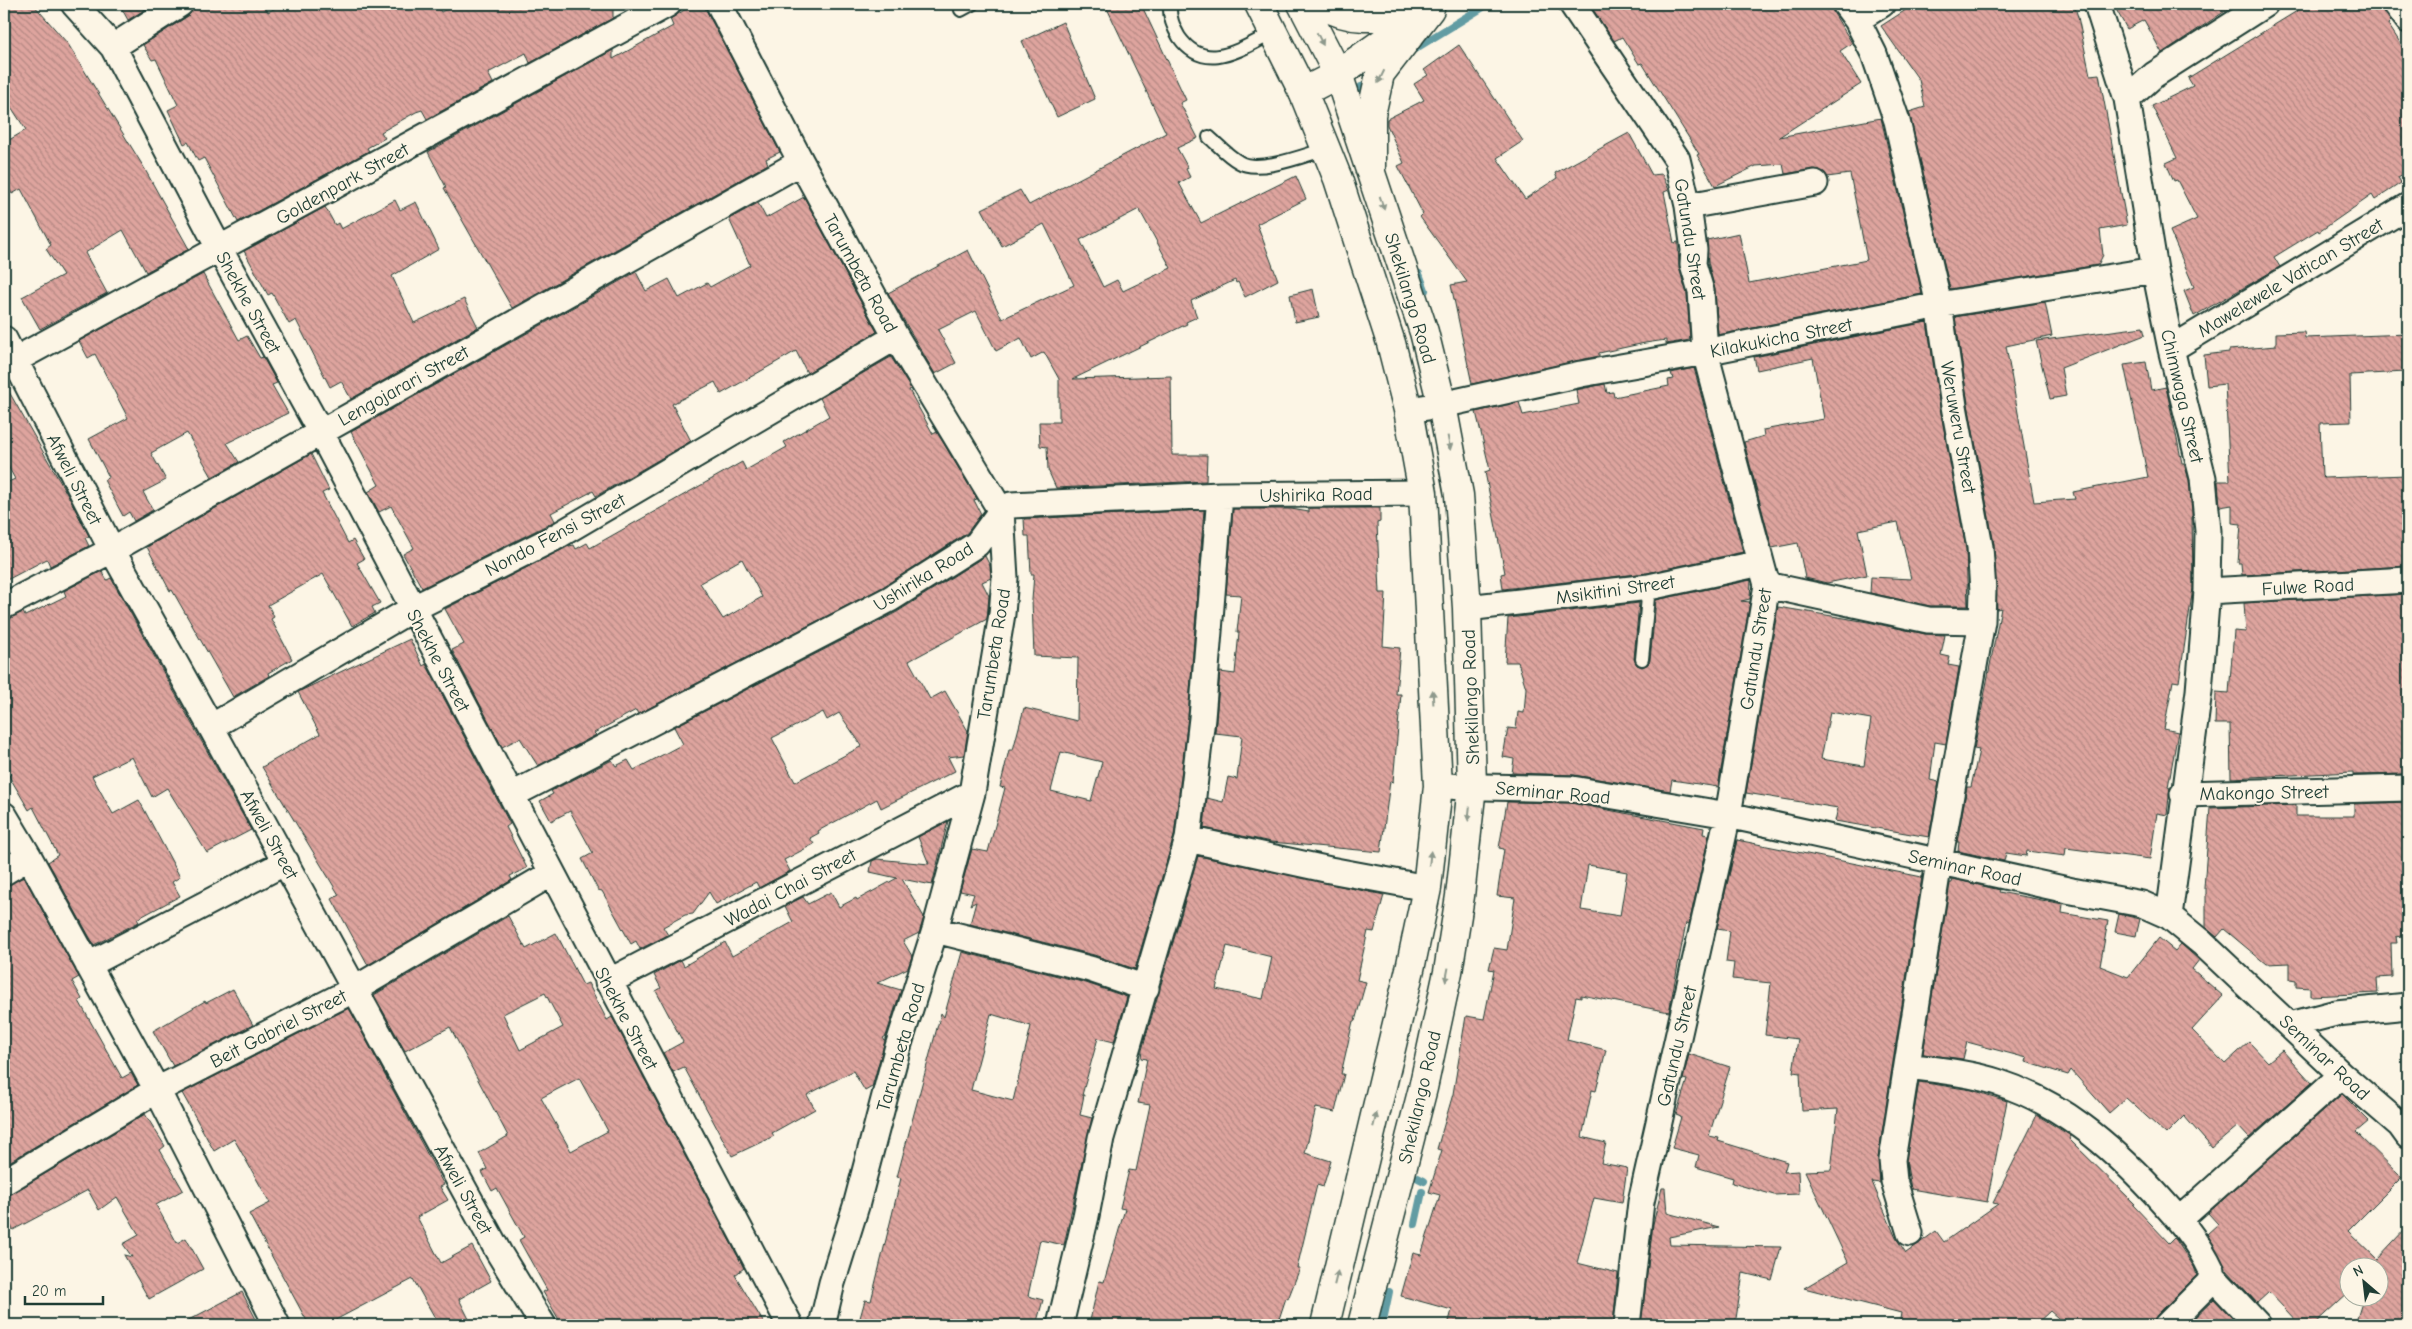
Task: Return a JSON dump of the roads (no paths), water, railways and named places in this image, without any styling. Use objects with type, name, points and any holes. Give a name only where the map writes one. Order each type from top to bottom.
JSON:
[{"type":"main road","name":"Shekilango Road","points":[[1259,4],[1304,92],[1326,149],[1391,343],[1408,410],[1423,493],[1438,786],[1427,888],[1384,1086],[1325,1325]]},
{"type":"main road","name":"Shekilango Road","points":[[1302,4],[1338,74],[1371,167],[1424,332],[1442,405],[1459,495],[1467,608],[1472,786],[1460,896],[1448,972],[1423,1088],[1362,1325]]},
{"type":"main road","points":[[1320,4],[1333,11],[1367,19],[1435,6]]},
{"type":"main road","points":[[1304,92],[1338,74],[1435,6]]},
{"type":"main road","points":[[1371,167],[1371,115],[1380,74],[1435,6]]},
{"type":"street","name":"Shekhe Street","points":[[74,4],[113,47],[220,250],[320,431],[790,1325]]},
{"type":"street","points":[[113,47],[180,4]]},
{"type":"street","name":"Goldenpark Street","points":[[9,350],[220,250],[668,4]]},
{"type":"street","name":"Tarumbeta Road","points":[[719,4],[801,162],[896,337],[1001,512],[1005,578],[1002,614],[972,792],[935,930],[897,1050],[822,1325]]},
{"type":"street","name":"Gatundu Street","points":[[1572,4],[1677,160],[1688,206],[1693,264],[1701,291],[1705,352],[1764,574],[1728,815],[1641,1202],[1627,1325]]},
{"type":"street","points":[[1851,12],[1882,4]]},
{"type":"street","name":"Chimwaga Street","points":[[2097,4],[2127,99],[2155,270],[2171,349],[2203,478],[2208,531],[2207,591],[2198,691],[2183,794]]},
{"type":"street","points":[[2127,99],[2154,76],[2265,4]]},
{"type":"street","points":[[2396,4],[2408,20]]},
{"type":"street","name":"Weruweru Street","points":[[1851,12],[1874,54],[1897,120],[1939,305],[1954,406],[1980,547],[1982,621],[1939,862],[1892,1160],[1894,1181],[1910,1233]]},
{"type":"street","name":"Lengojarari Street","points":[[4,606],[112,550],[320,431],[801,162]]},
{"type":"street","points":[[1688,206],[1815,183]]},
{"type":"street","name":"Mawelewele Vatican Street","points":[[2171,349],[2408,206]]},
{"type":"street","name":"Kilakukicha Street","points":[[1408,410],[1442,405],[1581,374],[1705,352],[1939,305],[2155,270]]},
{"type":"street","name":"Nondo Fensi Street","points":[[211,727],[412,608],[554,538],[896,337]]},
{"type":"street","name":"Afweli Street","points":[[9,350],[112,550],[286,862],[499,1253],[542,1325]]},
{"type":"street","name":"Ushirika Road","points":[[512,795],[890,599],[977,544],[1001,512],[1011,505],[1220,495],[1423,493]]},
{"type":"street","points":[[1060,1325],[1086,1216],[1101,1138],[1188,839],[1202,718],[1220,495]]},
{"type":"street","name":"Msikitini Street","points":[[1467,608],[1764,574],[1928,620],[1982,621]]},
{"type":"street","name":"Fulwe Road","points":[[2207,591],[2408,580]]},
{"type":"street","name":"Seminar Road","points":[[1438,786],[1572,789],[1728,815],[1939,862],[2142,904],[2169,916],[2202,943],[2342,1075],[2400,1126],[2408,1136]]},
{"type":"street","name":"Makongo Street","points":[[2169,916],[2183,794],[2408,788]]},
{"type":"street","name":"Wadai Chai Street","points":[[608,982],[972,792]]},
{"type":"street","points":[[4,816],[29,857],[157,1090],[277,1325]]},
{"type":"street","points":[[1188,839],[1330,870],[1427,888]]},
{"type":"street","points":[[4,872],[29,857]]},
{"type":"street","points":[[88,965],[286,862]]},
{"type":"street","name":"Beit Gabriel Street","points":[[4,1182],[157,1090],[355,989],[552,873]]},
{"type":"street","points":[[935,930],[1090,969],[1146,988]]},
{"type":"street","points":[[2290,1025],[2336,1013],[2408,1006]]},
{"type":"street","points":[[1907,1066],[1995,1081],[2053,1106],[2114,1151],[2180,1219],[2207,1259],[2212,1277],[2258,1325]]},
{"type":"street","points":[[2180,1219],[2342,1075]]},
{"type":"street","points":[[2167,1325],[2204,1289],[2212,1277]]},
{"type":"lane","points":[[1170,4],[1169,11],[1175,30],[1184,44],[1201,56],[1220,58],[1275,32]]},
{"type":"lane","points":[[1209,137],[1240,163],[1252,166],[1267,166],[1326,149]]},
{"type":"lane","points":[[1642,659],[1649,587]]},
{"type":"waterway","points":[[1411,51],[1488,4]]},
{"type":"waterway","points":[[1356,101],[1360,88],[1371,79]]},
{"type":"waterway","points":[[1419,274],[1425,290]]},
{"type":"waterway","points":[[1412,1175],[1424,1181]]},
{"type":"waterway","points":[[1415,1224],[1422,1192]]},
{"type":"waterway","points":[[1382,1325],[1389,1292]]}]
